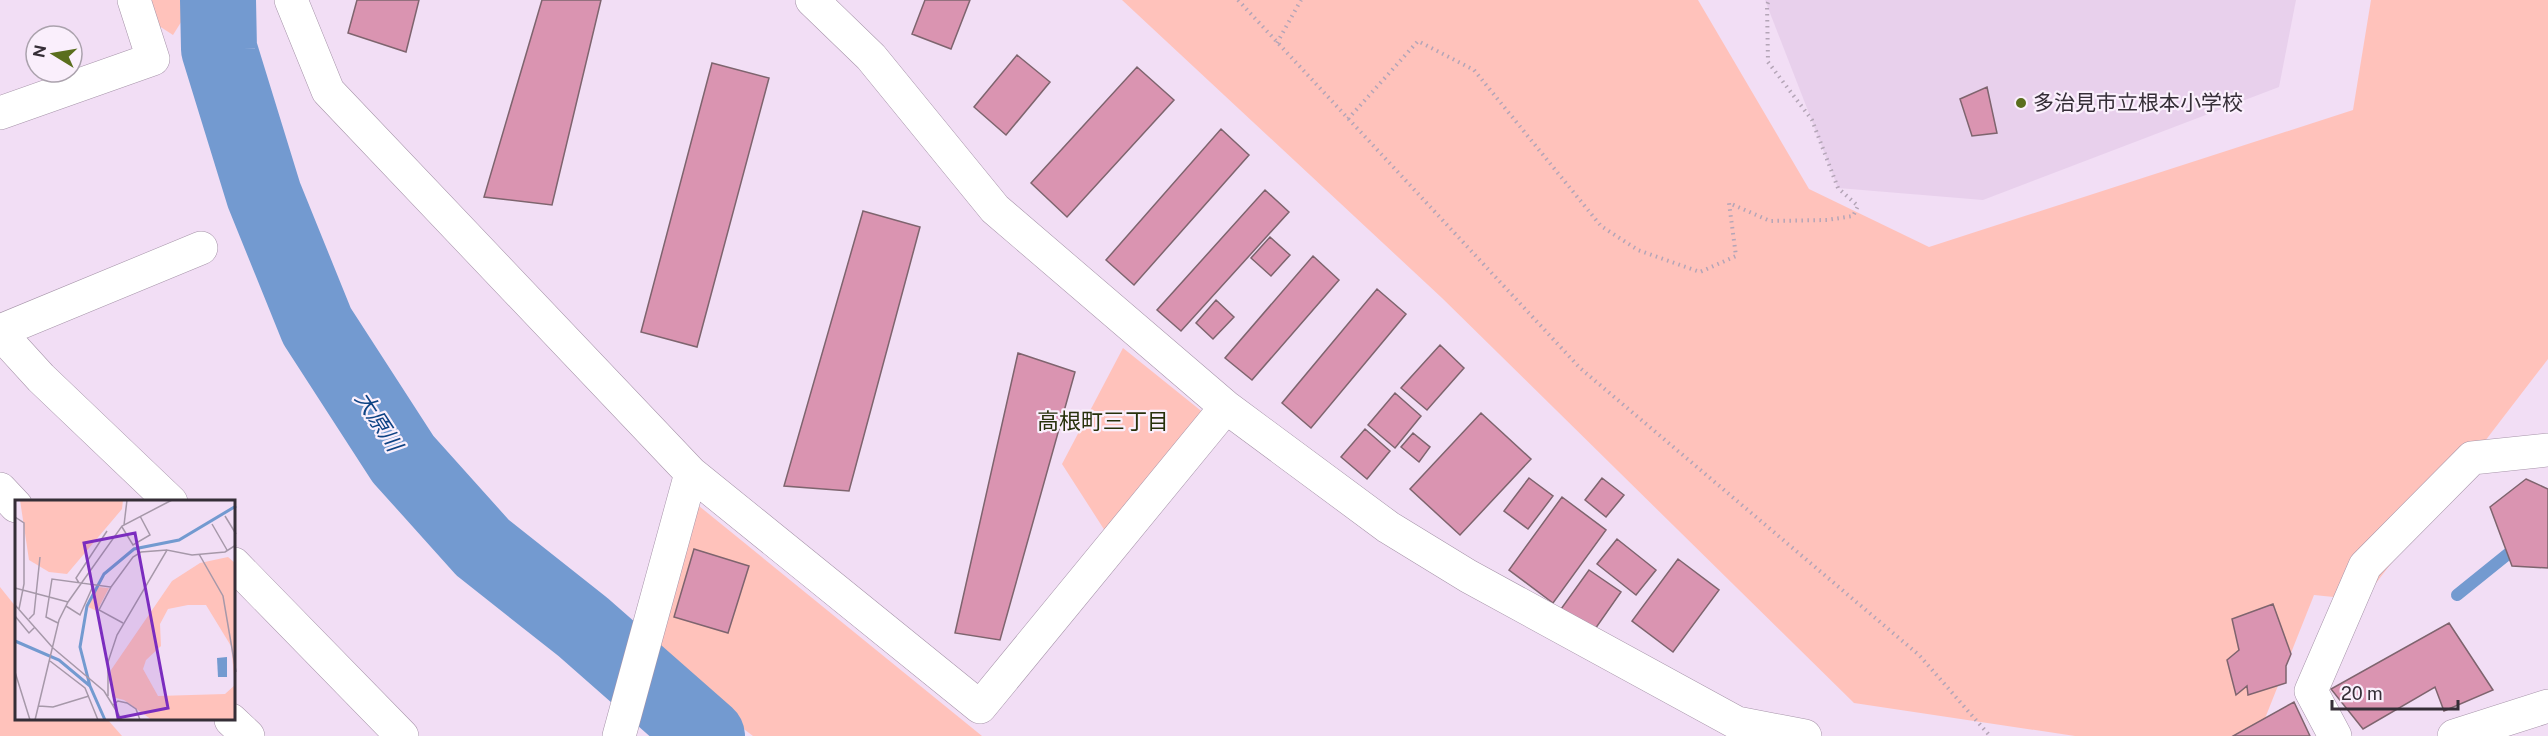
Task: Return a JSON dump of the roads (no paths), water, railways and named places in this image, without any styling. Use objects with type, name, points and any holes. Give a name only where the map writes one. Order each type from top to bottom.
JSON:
[{"type":"street","points":[[0,113],[153,59],[134,0]]},
{"type":"street","points":[[291,0],[328,91],[691,473],[980,707],[1226,407]]},
{"type":"street","points":[[812,0],[871,57],[995,209],[1226,407],[1388,527],[1468,576],[1737,723],[1805,736]]},
{"type":"street","points":[[169,500],[41,378],[0,332],[201,248]]},
{"type":"street","points":[[2335,736],[2311,691],[2365,566],[2472,458],[2548,450]]},
{"type":"street","points":[[625,733],[654,603],[691,473]]},
{"type":"street","points":[[0,489],[15,505]]},
{"type":"street","points":[[238,575],[402,736]]},
{"type":"street","points":[[2454,736],[2548,706]]},
{"type":"street","points":[[232,721],[248,736]]},
{"type":"waterway","name":"大原川","points":[[218,0],[219,49],[264,195],[317,326],[403,459],[483,548],[583,627],[707,736]]},
{"type":"waterway","points":[[2457,595],[2519,545]]},
{"type":"place","name":"多治見市立根本小学校","points":[[2021,103]]},
{"type":"district","name":"高根町三丁目","points":[[1103,421]]}]
